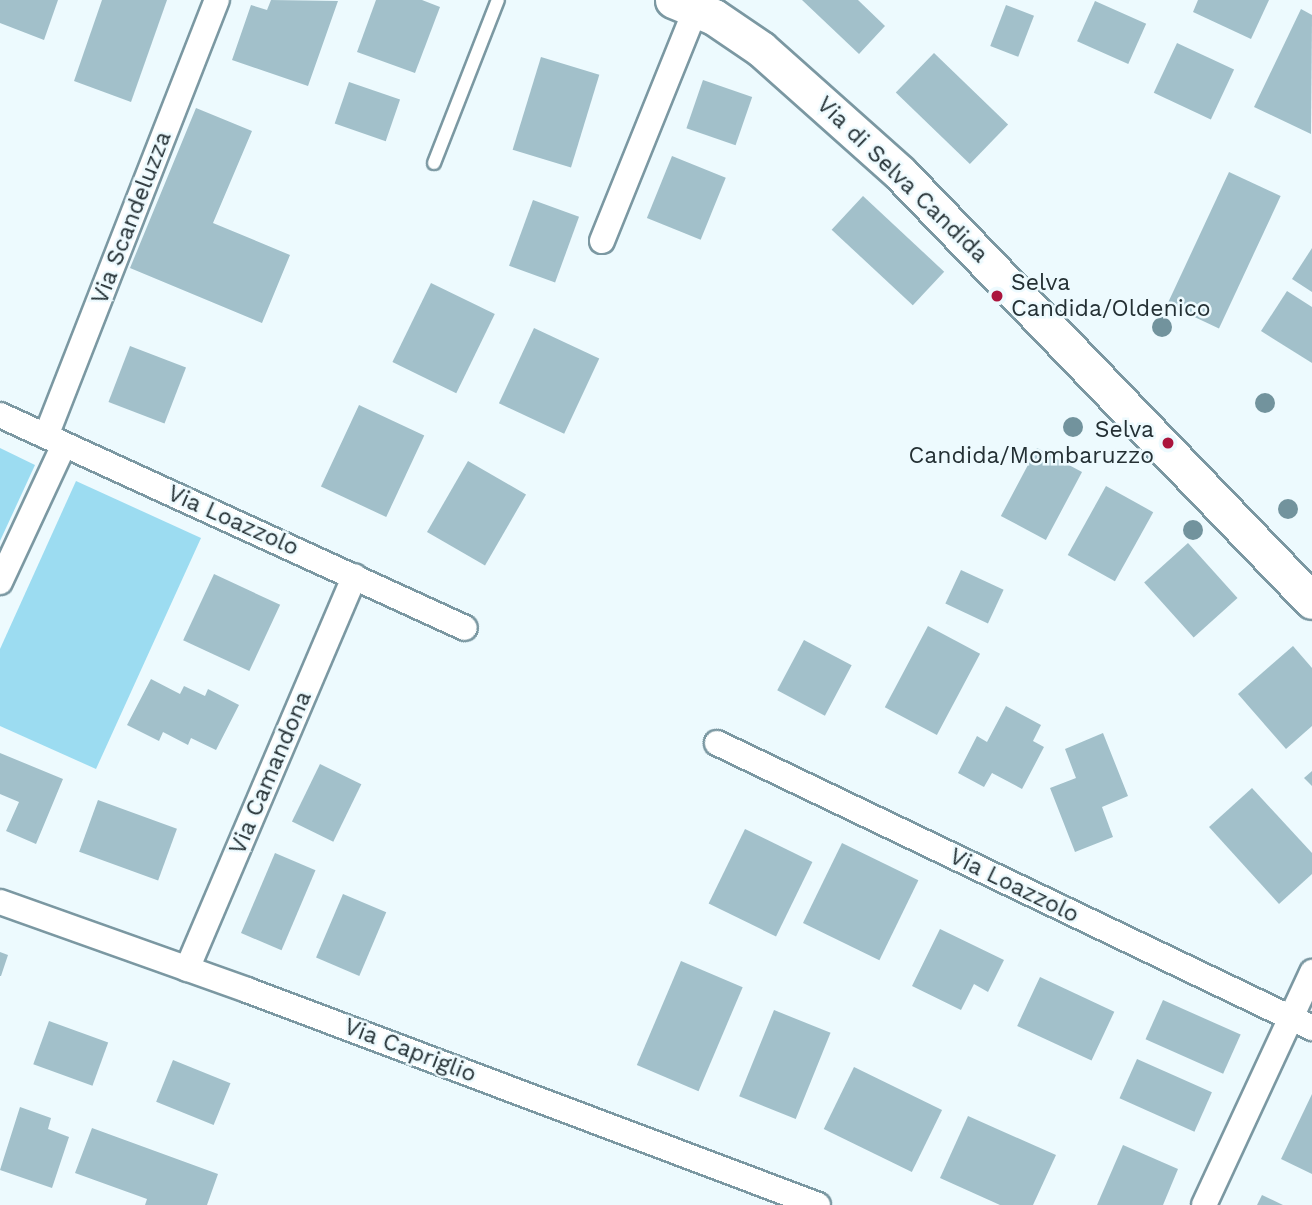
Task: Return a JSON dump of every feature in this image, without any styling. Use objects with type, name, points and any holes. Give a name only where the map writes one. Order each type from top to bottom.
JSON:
[{"type":"street","name":"Via Scandeluzza","points":[[0,582],[55,441],[217,0]]},
{"type":"street","points":[[601,241],[701,6]]},
{"type":"street","name":"Via di Selva Candida","points":[[701,6],[761,49],[900,173],[1312,601]]},
{"type":"street","name":"Via Loazzolo","points":[[0,415],[465,628]]},
{"type":"street","name":"Via Camandona","points":[[187,969],[355,576]]},
{"type":"street","name":"Via Loazzolo","points":[[717,743],[1301,1023]]},
{"type":"street","name":"Via Capriglio","points":[[0,902],[187,969],[818,1205]]},
{"type":"street","points":[[1204,1205],[1301,1023],[1312,972]]},
{"type":"lane","points":[[434,163],[498,0]]},
{"type":"shaded area","points":[[0,448],[35,465],[0,541]]},
{"type":"shaded area","points":[[76,481],[201,538],[96,769],[0,726],[0,649]]},
{"type":"building","points":[[0,0],[58,0],[44,40],[0,23]]},
{"type":"building","points":[[102,0],[167,0],[131,102],[74,81]]},
{"type":"building","points":[[271,0],[338,1],[308,86],[232,60],[251,5],[267,10]]},
{"type":"building","points":[[376,0],[422,0],[440,7],[415,73],[357,52]]},
{"type":"building","points":[[802,0],[858,0],[885,26],[859,54]]},
{"type":"building","points":[[1198,0],[1269,0],[1251,39],[1193,12]]},
{"type":"building","points":[[1095,1],[1146,24],[1128,64],[1077,41]]},
{"type":"building","points":[[1006,5],[1034,16],[1018,57],[990,46]]},
{"type":"building","points":[[1301,9],[1312,15],[1311,134],[1254,107]]},
{"type":"building","points":[[1177,43],[1234,70],[1211,119],[1154,93]]},
{"type":"building","points":[[934,53],[1008,125],[970,164],[896,93]]},
{"type":"building","points":[[541,57],[599,75],[571,168],[513,150]]},
{"type":"building","points":[[703,80],[752,97],[736,145],[686,128]]},
{"type":"building","points":[[349,82],[400,100],[386,141],[335,124]]},
{"type":"building","points":[[196,108],[252,131],[213,223],[290,255],[262,323],[130,268]]},
{"type":"building","points":[[672,156],[726,178],[701,240],[647,218]]},
{"type":"building","points":[[1229,172],[1281,196],[1219,328],[1167,304]]},
{"type":"building","points":[[863,196],[944,272],[913,305],[832,230]]},
{"type":"building","points":[[533,200],[579,217],[555,283],[509,266]]},
{"type":"building","points":[[1312,248],[1312,292],[1292,279]]},
{"type":"building","points":[[431,283],[495,314],[456,393],[392,362]]},
{"type":"building","points":[[1287,291],[1312,307],[1312,363],[1261,331]]},
{"type":"building","points":[[534,328],[599,358],[564,434],[499,403]]},
{"type":"building","points":[[130,346],[186,368],[165,424],[108,402]]},
{"type":"building","points":[[359,405],[424,435],[386,517],[321,487]]},
{"type":"building","points":[[1037,448],[1082,472],[1046,540],[1001,516]]},
{"type":"building","points":[[468,461],[526,494],[485,566],[427,532]]},
{"type":"building","points":[[1106,486],[1153,512],[1115,581],[1068,555]]},
{"type":"building","points":[[1188,543],[1238,598],[1194,637],[1144,582]]},
{"type":"building","points":[[961,570],[1004,590],[988,623],[945,604]]},
{"type":"building","points":[[214,574],[280,605],[249,671],[183,640]]},
{"type":"building","points":[[928,626],[980,654],[937,735],[885,707]]},
{"type":"building","points":[[804,640],[852,665],[825,716],[777,690]]},
{"type":"building","points":[[1293,646],[1312,668],[1312,726],[1286,749],[1238,694]]},
{"type":"building","points":[[151,679],[180,694],[184,686],[205,696],[208,689],[239,705],[216,750],[191,738],[188,745],[163,732],[159,741],[127,725]]},
{"type":"building","points":[[1006,706],[1041,725],[1033,741],[1044,747],[1022,789],[992,773],[984,787],[958,773],[977,736],[987,742]]},
{"type":"building","points":[[1103,733],[1128,796],[1102,807],[1113,837],[1075,852],[1050,788],[1076,778],[1065,749]]},
{"type":"building","points":[[0,753],[63,779],[36,844],[6,831],[19,802],[0,794]]},
{"type":"building","points":[[320,764],[361,784],[333,842],[292,822]]},
{"type":"building","points":[[1312,771],[1312,786],[1304,778]]},
{"type":"building","points":[[1252,788],[1312,853],[1312,874],[1279,904],[1209,827]]},
{"type":"building","points":[[98,800],[177,829],[158,880],[79,852]]},
{"type":"building","points":[[745,829],[812,862],[776,936],[709,904]]},
{"type":"building","points":[[842,843],[918,880],[879,960],[803,923]]},
{"type":"building","points":[[275,853],[316,870],[282,950],[241,933]]},
{"type":"building","points":[[343,894],[386,912],[359,976],[316,958]]},
{"type":"building","points":[[940,929],[1004,960],[988,992],[974,984],[961,1010],[912,986]]},
{"type":"building","points":[[0,952],[8,955],[1,976],[0,976]]},
{"type":"building","points":[[681,961],[743,987],[699,1091],[637,1065]]},
{"type":"building","points":[[1040,977],[1114,1012],[1091,1061],[1017,1026]]},
{"type":"building","points":[[1163,1000],[1241,1035],[1223,1074],[1146,1039]]},
{"type":"building","points":[[774,1010],[831,1033],[796,1119],[739,1096]]},
{"type":"building","points":[[49,1021],[108,1043],[92,1086],[33,1064]]},
{"type":"building","points":[[1137,1059],[1212,1092],[1194,1132],[1120,1098]]},
{"type":"building","points":[[173,1060],[230,1083],[214,1125],[156,1102]]},
{"type":"building","points":[[854,1067],[942,1110],[912,1172],[824,1129]]},
{"type":"building","points":[[1312,1094],[1312,1174],[1281,1159]]},
{"type":"building","points":[[20,1107],[51,1118],[48,1129],[69,1137],[52,1188],[0,1170]]},
{"type":"building","points":[[968,1116],[1056,1155],[1033,1205],[1000,1205],[940,1178]]},
{"type":"building","points":[[92,1128],[218,1174],[207,1205],[145,1205],[147,1199],[75,1173]]},
{"type":"building","points":[[1123,1145],[1178,1169],[1163,1205],[1097,1205]]},
{"type":"building","points":[[1262,1195],[1283,1205],[1257,1205]]},
{"type":"place","name":"Selva Candida/Oldenico","points":[[997,296]]},
{"type":"place","name":"Selva Candida/Mombaruzzo","points":[[1168,443]]}]
